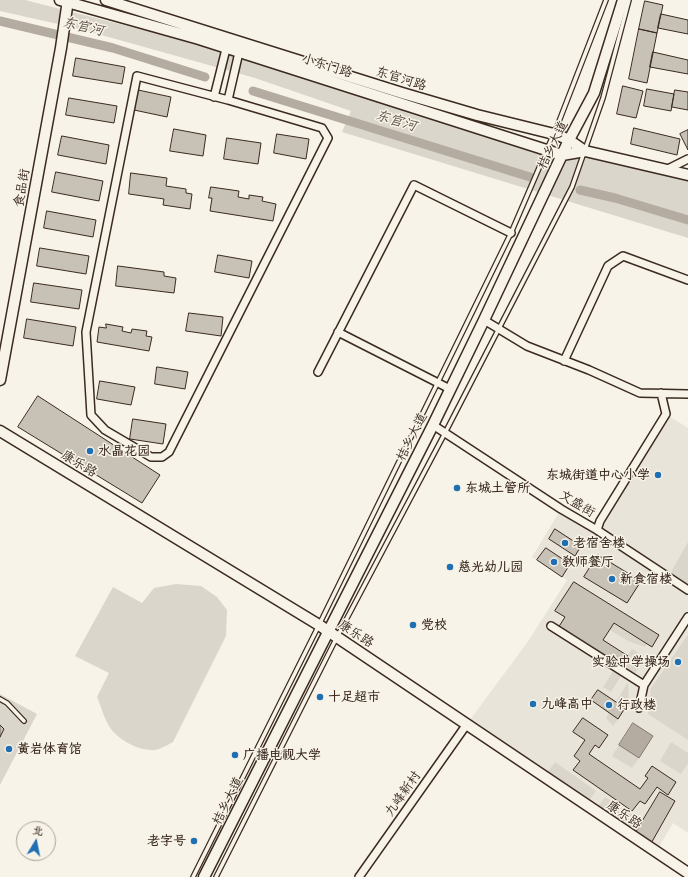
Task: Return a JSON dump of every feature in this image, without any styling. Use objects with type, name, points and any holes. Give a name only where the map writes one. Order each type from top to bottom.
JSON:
[{"type":"street","points":[[65,0],[227,43],[214,97]]},
{"type":"street","name":"食品街","points":[[0,380],[62,44],[65,0]]},
{"type":"street","name":"东官河路","points":[[106,0],[240,47],[477,115],[554,134],[569,140],[586,151],[688,175]]},
{"type":"street","name":"桔乡大道","points":[[204,877],[333,634],[569,140],[594,93],[623,0]]},
{"type":"street","points":[[228,100],[240,47]]},
{"type":"street","name":"小东门路","points":[[240,47],[562,155],[586,151]]},
{"type":"street","points":[[137,76],[214,97],[322,128],[328,138],[169,452],[162,457],[151,457],[105,430],[91,415],[86,332],[137,76]]},
{"type":"street","points":[[666,170],[688,159]]},
{"type":"street","points":[[318,372],[414,185],[511,233]]},
{"type":"street","points":[[564,361],[608,266],[623,256],[688,280]]},
{"type":"street","points":[[484,320],[527,346],[640,393],[688,394]]},
{"type":"street","points":[[338,332],[450,390]]},
{"type":"street","points":[[597,530],[600,521],[666,414],[661,393]]},
{"type":"street","name":"文盛街","points":[[433,425],[688,590]]},
{"type":"street","name":"康乐路","points":[[0,431],[319,625],[688,873]]},
{"type":"street","points":[[639,708],[644,685],[688,617]]},
{"type":"street","points":[[551,626],[644,685]]},
{"type":"street","name":"九峰新村","points":[[359,877],[467,724]]},
{"type":"lane","points":[[193,877],[319,625],[511,233],[554,134],[606,0]]},
{"type":"lane","points":[[216,877],[333,634],[445,433],[572,187],[586,151],[603,98],[629,0]]},
{"type":"lane","points":[[0,699],[7,703],[24,721]]},
{"type":"shaded area","points":[[0,0],[25,0],[214,48],[537,150],[585,151],[688,175],[688,238],[342,132],[351,111],[255,78],[80,29],[0,11]]},
{"type":"shaded area","points":[[666,414],[688,428],[688,833],[673,823],[656,852],[467,724],[529,640],[567,580],[532,557],[561,509],[597,529]]},
{"type":"shaded area","points":[[688,542],[688,586],[670,574]]},
{"type":"shaded area","points":[[176,584],[201,586],[217,597],[227,610],[226,636],[173,742],[155,750],[142,749],[123,740],[109,726],[97,697],[109,673],[75,656],[113,587],[142,603],[154,588]]},
{"type":"shaded area","points":[[614,623],[647,644],[645,647],[628,641],[610,630]]},
{"type":"shaded area","name":"实验中学操场","points":[[687,636],[688,740],[648,714],[651,688]]},
{"type":"shaded area","points":[[632,649],[644,660],[634,675],[620,667]]},
{"type":"shaded area","points":[[613,671],[621,676],[611,692],[603,687]]},
{"type":"shaded area","points":[[628,682],[629,702],[625,708],[616,702]]},
{"type":"shaded area","name":"黄岩体育馆","points":[[0,694],[37,714],[0,785]]},
{"type":"shaded area","points":[[609,713],[618,719],[613,726],[606,718]]},
{"type":"shaded area","points":[[633,723],[653,736],[639,758],[619,745]]},
{"type":"shaded area","points":[[671,742],[688,753],[688,763],[681,774],[660,761]]},
{"type":"shaded area","points":[[619,745],[639,758],[632,768],[612,756]]},
{"type":"shaded area","points":[[555,762],[596,791],[586,805],[545,776]]},
{"type":"shaded area","points":[[605,797],[639,819],[629,834],[595,811]]},
{"type":"building","points":[[645,1],[663,5],[657,33],[639,29]]},
{"type":"building","points":[[661,14],[688,20],[688,34],[658,28]]},
{"type":"building","points":[[639,29],[657,33],[647,83],[629,79]]},
{"type":"building","points":[[653,52],[688,60],[688,74],[650,67]]},
{"type":"building","points":[[76,58],[125,67],[122,84],[73,76]]},
{"type":"building","points":[[623,86],[643,91],[636,118],[617,114]]},
{"type":"building","points":[[647,89],[674,94],[671,111],[644,106]]},
{"type":"building","points":[[138,90],[171,97],[167,117],[134,110]]},
{"type":"building","points":[[675,90],[688,92],[688,110],[672,107]]},
{"type":"building","points":[[69,98],[117,106],[114,123],[66,115]]},
{"type":"building","points":[[634,128],[680,139],[677,155],[631,144]]},
{"type":"building","points":[[174,129],[206,135],[203,156],[170,151]]},
{"type":"building","points":[[688,130],[688,150],[680,134]]},
{"type":"building","points":[[277,134],[309,139],[306,159],[274,153]]},
{"type":"building","points":[[62,136],[109,145],[106,164],[58,155]]},
{"type":"building","points":[[227,138],[261,143],[258,164],[224,159]]},
{"type":"building","points":[[56,172],[103,181],[99,201],[52,192]]},
{"type":"building","points":[[131,173],[167,178],[166,186],[186,189],[186,193],[192,194],[190,209],[163,205],[164,199],[129,194]]},
{"type":"building","points":[[211,187],[239,191],[238,197],[249,199],[249,195],[263,197],[262,201],[276,204],[273,221],[210,211],[212,198],[209,198]]},
{"type":"building","points":[[47,211],[96,220],[93,237],[44,228]]},
{"type":"building","points":[[40,248],[89,256],[86,274],[37,266]]},
{"type":"building","points":[[218,255],[252,261],[249,278],[215,272]]},
{"type":"building","points":[[118,266],[164,272],[164,276],[176,278],[174,293],[116,286]]},
{"type":"building","points":[[34,283],[82,290],[79,309],[31,302]]},
{"type":"building","points":[[189,313],[223,317],[221,336],[186,331]]},
{"type":"building","points":[[27,319],[76,327],[73,346],[24,338]]},
{"type":"building","points":[[106,324],[123,327],[122,331],[131,333],[132,329],[147,331],[146,336],[152,337],[149,351],[97,342],[99,327],[106,328]]},
{"type":"building","points":[[157,367],[188,372],[185,389],[155,384]]},
{"type":"building","points":[[100,381],[135,387],[131,405],[97,399]]},
{"type":"building","name":"水晶花园","points":[[38,396],[160,475],[142,503],[18,427]]},
{"type":"building","points":[[133,419],[166,424],[163,444],[130,439]]},
{"type":"building","name":"老宿舍楼","points":[[555,529],[581,546],[575,556],[549,539]]},
{"type":"building","name":"教师餐厅","points":[[546,548],[570,564],[562,577],[537,560]]},
{"type":"building","name":"新食宿楼","points":[[598,555],[641,581],[627,603],[584,577]]},
{"type":"building","points":[[574,582],[659,635],[652,647],[614,623],[603,640],[628,656],[620,667],[558,628],[565,617],[555,611]]},
{"type":"building","name":"行政楼","points":[[598,690],[625,708],[618,719],[591,700]]},
{"type":"building","points":[[583,718],[608,735],[599,748],[595,745],[589,754],[640,789],[648,778],[645,776],[652,766],[676,782],[668,795],[657,787],[645,804],[640,801],[632,811],[573,770],[580,761],[574,756],[585,740],[573,732]]},
{"type":"building","points":[[0,725],[4,729],[0,737]]},
{"type":"building","points":[[660,792],[675,801],[649,847],[633,837]]},
{"type":"waterway","name":"东官河","points":[[0,21],[113,48],[205,77]]},
{"type":"waterway","name":"东官河","points":[[253,91],[530,177]]},
{"type":"waterway","name":"东官河","points":[[580,190],[615,198],[688,220]]},
{"type":"place","name":"水晶花园","points":[[90,451]]},
{"type":"place","name":"东城街道中心小学","points":[[658,475]]},
{"type":"place","name":"东城土管所","points":[[457,488]]},
{"type":"place","name":"老宿舍楼","points":[[565,543]]},
{"type":"place","name":"教师餐厅","points":[[554,562]]},
{"type":"place","name":"慈光幼儿园","points":[[450,567]]},
{"type":"place","name":"新食宿楼","points":[[612,579]]},
{"type":"place","name":"党校","points":[[413,625]]},
{"type":"place","name":"实验中学操场","points":[[678,662]]},
{"type":"place","name":"十足超市","points":[[320,697]]},
{"type":"place","name":"九峰高中","points":[[533,704]]},
{"type":"place","name":"行政楼","points":[[609,705]]},
{"type":"place","name":"黄岩体育馆","points":[[9,749]]},
{"type":"place","name":"广播电视大学","points":[[235,755]]},
{"type":"place","name":"老字号","points":[[194,841]]}]
